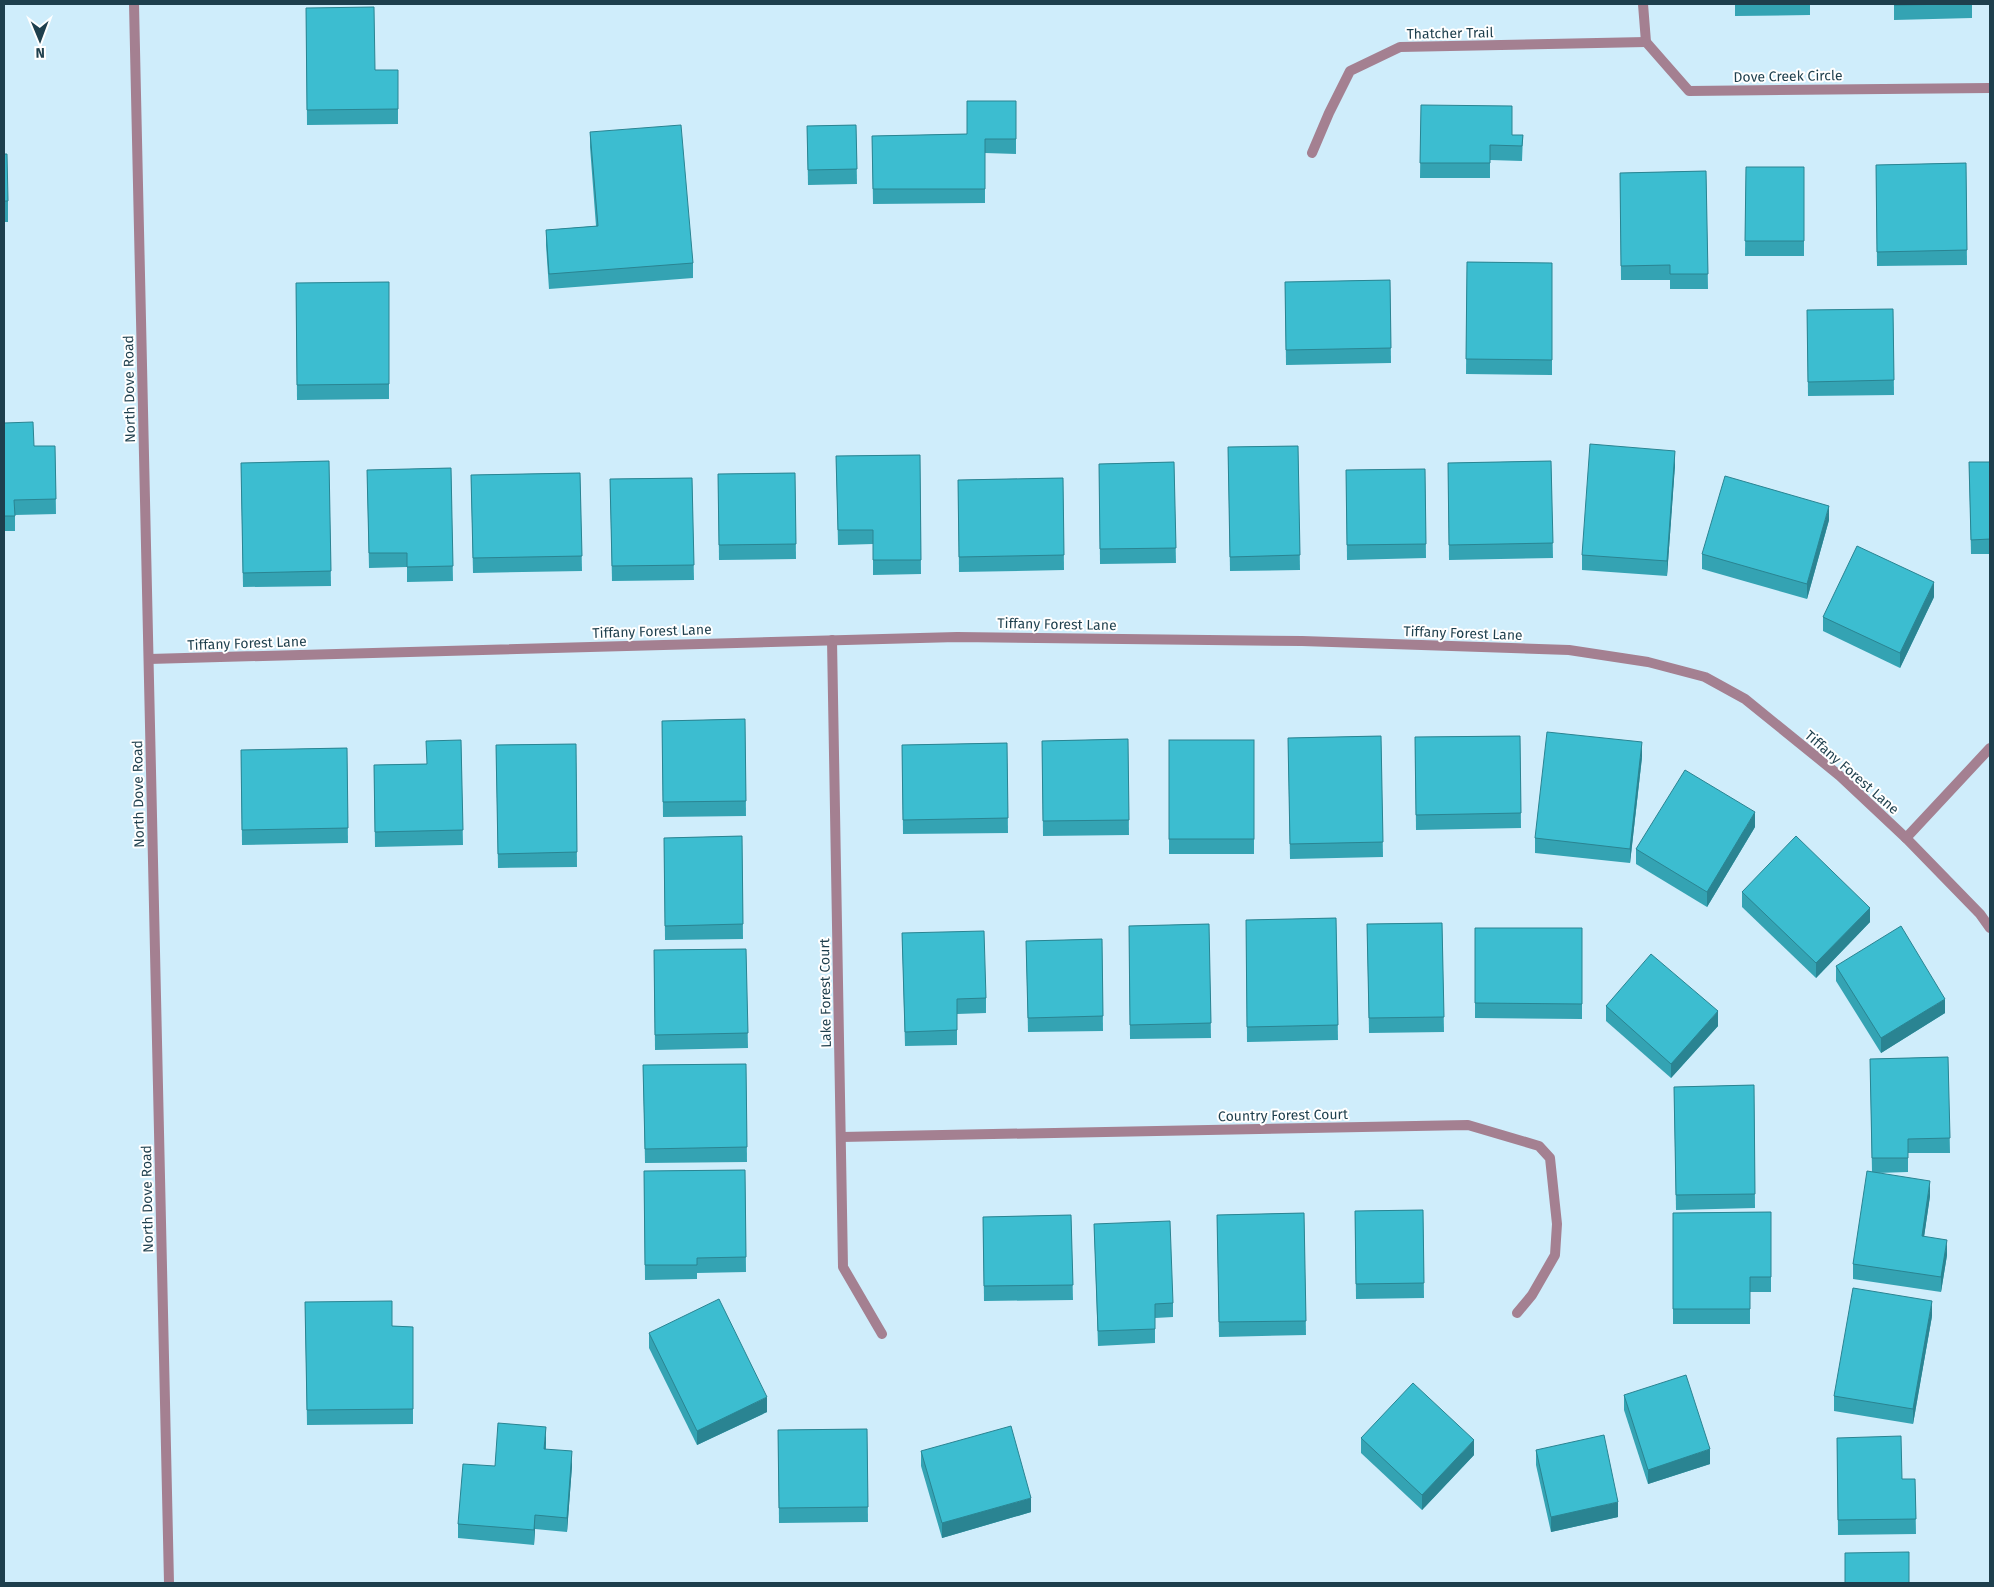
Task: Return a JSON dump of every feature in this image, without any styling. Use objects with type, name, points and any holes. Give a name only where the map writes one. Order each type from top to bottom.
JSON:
[{"type":"street","name":"North Dove Road","points":[[134,4],[169,1583]]},
{"type":"street","points":[[1643,4],[1646,42]]},
{"type":"street","name":"Dove Creek Circle","points":[[1646,42],[1689,91],[1990,88]]},
{"type":"street","name":"Thatcher Trail","points":[[1312,153],[1350,71],[1400,47],[1646,42]]},
{"type":"street","name":"Tiffany Forest Lane","points":[[148,659],[957,637],[1302,641],[1569,650],[1648,662],[1705,678],[1745,699],[1840,776],[1906,838],[1980,914],[1990,928]]},
{"type":"street","name":"Lake Forest Court","points":[[832,640],[843,1267],[882,1334]]},
{"type":"street","points":[[1906,838],[1990,748]]},
{"type":"street","name":"Country Forest Court","points":[[841,1138],[1468,1125],[1540,1146],[1550,1158],[1557,1224],[1555,1255],[1532,1294],[1517,1313]]},
{"type":"building","points":[[1894,4],[1959,4],[1894,5]]},
{"type":"building","points":[[374,7],[375,70],[398,70],[398,109],[307,110],[306,8]]},
{"type":"building","points":[[967,101],[1016,101],[1016,139],[985,139],[985,189],[873,189],[872,136],[967,134]]},
{"type":"building","points":[[1421,105],[1512,106],[1512,135],[1523,135],[1522,146],[1490,145],[1490,163],[1420,163]]},
{"type":"building","points":[[681,125],[693,263],[549,274],[546,230],[598,226],[590,132]]},
{"type":"building","points":[[856,125],[857,169],[808,170],[807,126]]},
{"type":"building","points":[[4,154],[7,154],[8,201],[4,201]]},
{"type":"building","points":[[1966,163],[1967,250],[1877,252],[1876,165]]},
{"type":"building","points":[[1746,167],[1804,167],[1804,241],[1745,241]]},
{"type":"building","points":[[1706,171],[1708,274],[1670,274],[1670,265],[1621,266],[1620,173]]},
{"type":"building","points":[[1467,262],[1552,263],[1552,360],[1466,359]]},
{"type":"building","points":[[1390,280],[1391,348],[1286,350],[1285,282]]},
{"type":"building","points":[[389,282],[389,384],[297,385],[296,283]]},
{"type":"building","points":[[1893,309],[1894,380],[1808,382],[1807,310]]},
{"type":"building","points":[[33,422],[34,446],[55,446],[56,499],[14,500],[15,516],[4,516],[4,423]]},
{"type":"building","points":[[1590,444],[1675,451],[1667,561],[1582,555]]},
{"type":"building","points":[[1298,446],[1300,555],[1230,557],[1228,447]]},
{"type":"building","points":[[920,455],[921,560],[873,560],[873,530],[838,530],[836,456]]},
{"type":"building","points":[[329,461],[331,571],[243,573],[241,463]]},
{"type":"building","points":[[1551,461],[1553,543],[1449,545],[1448,463]]},
{"type":"building","points":[[1174,462],[1176,548],[1100,549],[1099,464]]},
{"type":"building","points":[[1969,462],[1990,462],[1990,539],[1971,540]]},
{"type":"building","points":[[451,468],[453,566],[407,567],[407,553],[369,553],[367,470]]},
{"type":"building","points":[[1425,469],[1426,544],[1347,545],[1346,470]]},
{"type":"building","points":[[580,473],[582,556],[473,558],[471,475]]},
{"type":"building","points":[[795,473],[796,544],[719,545],[718,474]]},
{"type":"building","points":[[1725,476],[1829,506],[1807,584],[1702,554]]},
{"type":"building","points":[[692,478],[694,565],[612,566],[610,479]]},
{"type":"building","points":[[1063,478],[1064,555],[959,557],[958,480]]},
{"type":"building","points":[[1857,546],[1934,582],[1900,653],[1823,617]]},
{"type":"building","points":[[745,719],[746,801],[663,802],[662,721]]},
{"type":"building","points":[[1547,732],[1642,742],[1630,849],[1535,838]]},
{"type":"building","points":[[1381,736],[1383,842],[1290,844],[1288,738]]},
{"type":"building","points":[[1520,736],[1521,813],[1416,815],[1415,737]]},
{"type":"building","points":[[1128,739],[1129,820],[1043,821],[1042,741]]},
{"type":"building","points":[[461,740],[463,830],[375,832],[374,765],[427,764],[426,741]]},
{"type":"building","points":[[1169,740],[1254,740],[1254,839],[1169,839]]},
{"type":"building","points":[[1007,743],[1008,818],[903,820],[902,745]]},
{"type":"building","points":[[576,744],[577,852],[498,854],[496,745]]},
{"type":"building","points":[[347,748],[348,828],[242,830],[241,750]]},
{"type":"building","points":[[1685,770],[1755,812],[1707,892],[1636,849]]},
{"type":"building","points":[[742,836],[743,924],[665,926],[664,838]]},
{"type":"building","points":[[1796,836],[1870,908],[1816,963],[1742,892]]},
{"type":"building","points":[[1336,918],[1338,1025],[1247,1027],[1246,920]]},
{"type":"building","points":[[1442,923],[1444,1017],[1369,1018],[1367,924]]},
{"type":"building","points":[[1209,924],[1211,1023],[1130,1025],[1129,926]]},
{"type":"building","points":[[1901,926],[1945,999],[1881,1038],[1836,966]]},
{"type":"building","points":[[1475,928],[1582,928],[1582,1004],[1475,1003]]},
{"type":"building","points":[[984,931],[986,998],[957,999],[957,1030],[905,1032],[902,933]]},
{"type":"building","points":[[1102,939],[1103,1016],[1028,1018],[1026,941]]},
{"type":"building","points":[[746,949],[748,1033],[655,1035],[654,950]]},
{"type":"building","points":[[1651,954],[1718,1011],[1671,1064],[1606,1006]]},
{"type":"building","points":[[1948,1057],[1950,1138],[1908,1139],[1908,1158],[1872,1158],[1870,1059]]},
{"type":"building","points":[[746,1064],[747,1147],[645,1149],[643,1065]]},
{"type":"building","points":[[1754,1085],[1755,1194],[1676,1195],[1674,1087]]},
{"type":"building","points":[[745,1170],[746,1257],[697,1258],[697,1265],[645,1265],[644,1171]]},
{"type":"building","points":[[1867,1171],[1930,1181],[1922,1236],[1947,1240],[1941,1277],[1853,1264]]},
{"type":"building","points":[[1423,1210],[1424,1283],[1356,1284],[1355,1211]]},
{"type":"building","points":[[1771,1212],[1771,1277],[1750,1277],[1750,1309],[1673,1309],[1673,1213]]},
{"type":"building","points":[[1304,1213],[1306,1321],[1219,1322],[1217,1215]]},
{"type":"building","points":[[1071,1215],[1073,1285],[984,1286],[983,1217]]},
{"type":"building","points":[[1170,1221],[1173,1303],[1155,1304],[1155,1329],[1098,1331],[1094,1224]]},
{"type":"building","points":[[1853,1288],[1932,1301],[1913,1409],[1834,1396]]},
{"type":"building","points":[[719,1299],[767,1397],[697,1431],[649,1333]]},
{"type":"building","points":[[392,1301],[392,1326],[413,1327],[413,1409],[307,1410],[305,1302]]},
{"type":"building","points":[[1686,1375],[1710,1449],[1648,1470],[1624,1395]]},
{"type":"building","points":[[1413,1383],[1474,1440],[1422,1495],[1361,1438]]},
{"type":"building","points":[[498,1423],[546,1427],[544,1449],[572,1451],[567,1518],[535,1515],[534,1530],[458,1524],[463,1464],[495,1466]]},
{"type":"building","points":[[1011,1426],[1031,1498],[942,1523],[921,1451]]},
{"type":"building","points":[[867,1429],[868,1507],[779,1508],[778,1430]]},
{"type":"building","points":[[1604,1435],[1618,1502],[1551,1517],[1536,1450]]},
{"type":"building","points":[[1901,1436],[1902,1479],[1915,1479],[1916,1519],[1838,1520],[1837,1438]]},
{"type":"building","points":[[1909,1552],[1909,1583],[1845,1583],[1845,1553]]}]
